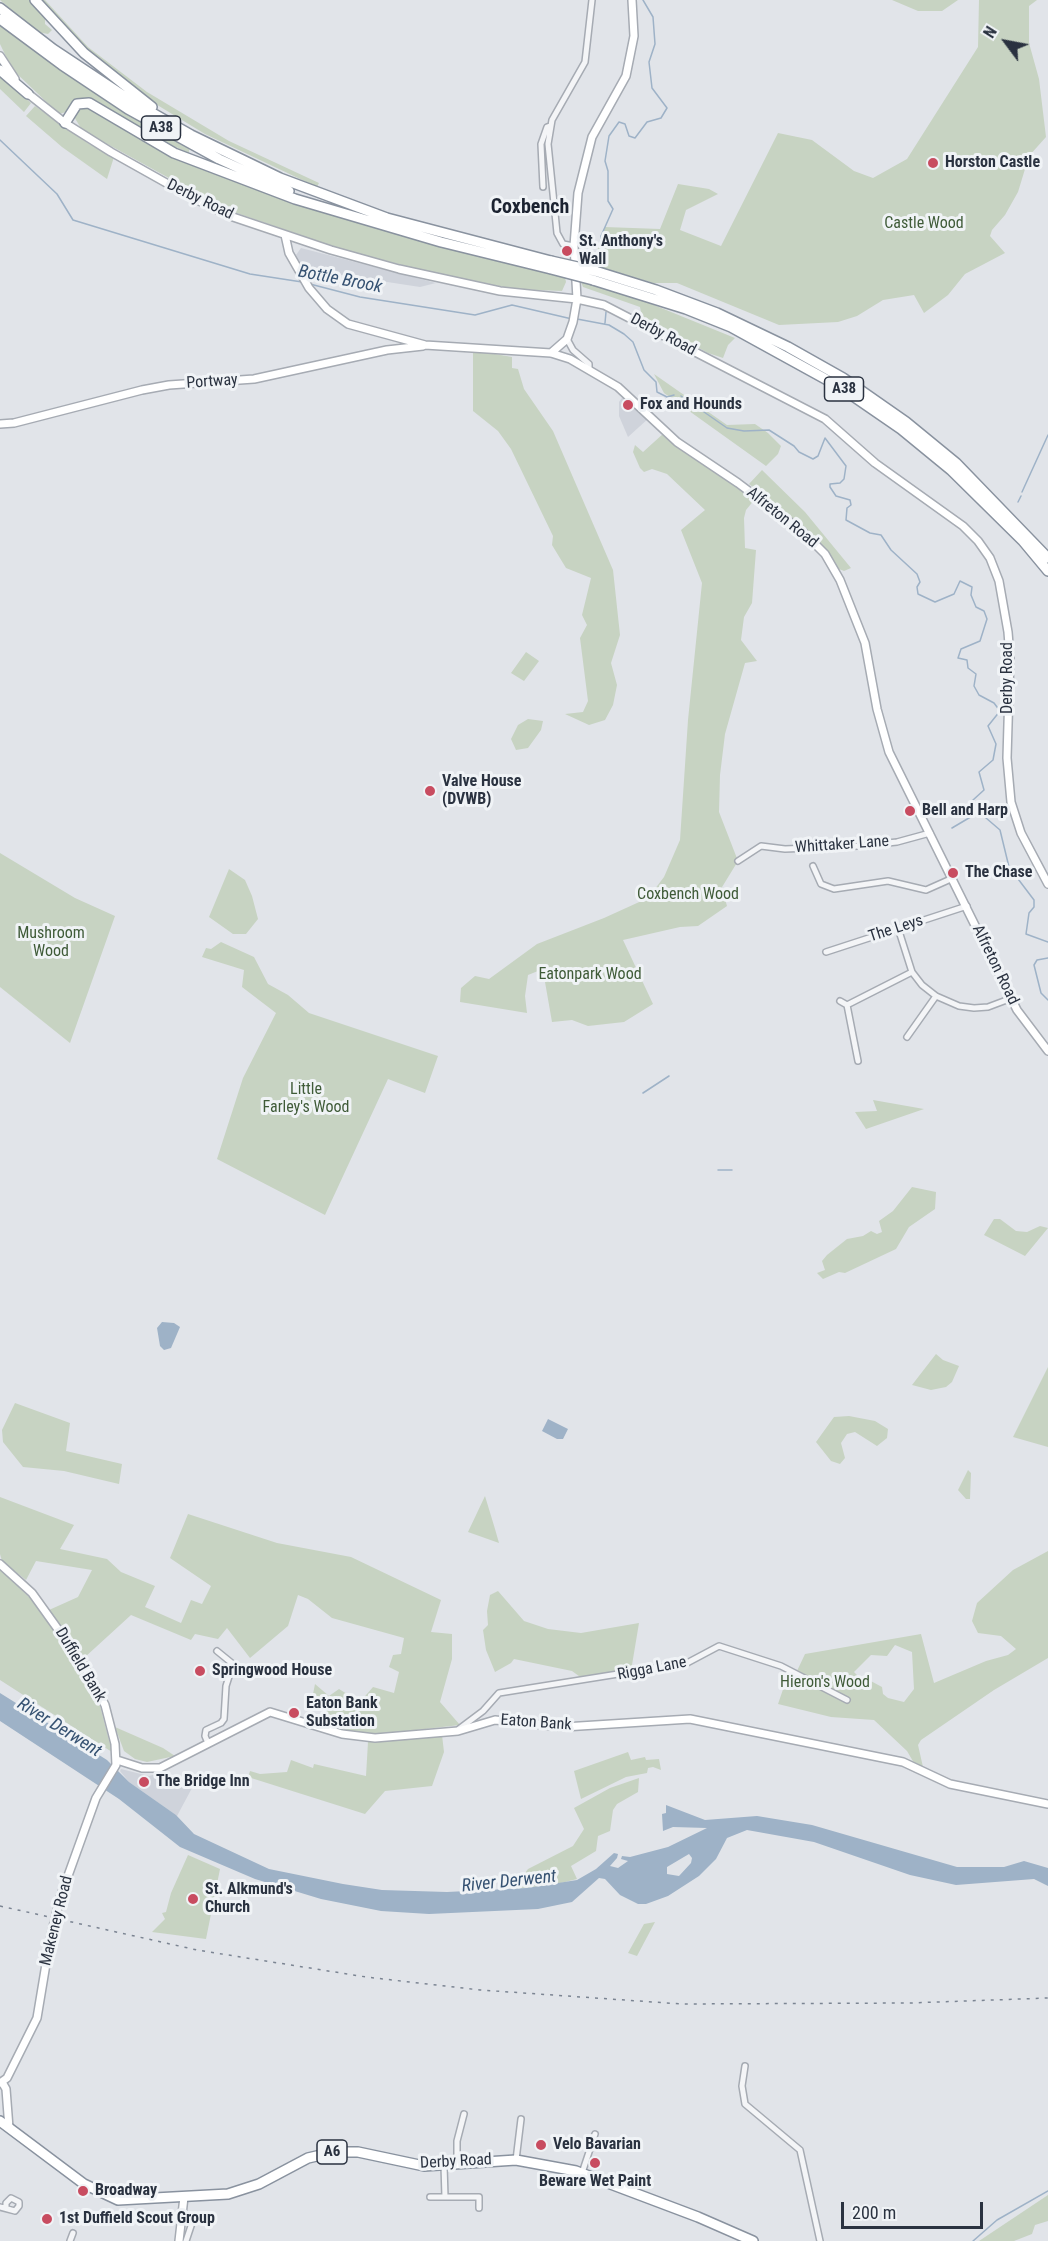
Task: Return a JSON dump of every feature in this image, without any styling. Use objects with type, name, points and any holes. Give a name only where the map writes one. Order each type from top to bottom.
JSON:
[{"type":"highway","points":[[34,0],[84,53],[134,95],[176,122],[280,178]]},
{"type":"highway","name":"A38","points":[[0,8],[4,18],[90,84],[171,134],[253,175],[332,209],[441,242],[551,265]]},
{"type":"highway","name":"A38","points":[[4,18],[133,102],[191,135],[280,178],[360,209],[414,226],[551,265],[656,290],[717,313],[788,347],[843,378],[906,422],[956,463],[1048,558]]},
{"type":"highway","points":[[0,70],[28,94]]},
{"type":"highway","points":[[65,123],[77,104],[89,104],[151,141],[196,162],[295,199],[332,209]]},
{"type":"highway","name":"A38","points":[[594,276],[731,327],[840,387],[901,429],[951,470],[1023,542],[1048,571]]},
{"type":"highway","name":"Derby Road","points":[[0,2121],[83,2184],[104,2196],[125,2200],[184,2198],[237,2192],[259,2184],[308,2158],[334,2152],[358,2152],[416,2165],[516,2160],[545,2163],[582,2173],[698,2217],[753,2241]]},
{"type":"street","points":[[543,188],[541,144],[547,127],[550,126],[585,62],[592,0]]},
{"type":"street","points":[[551,353],[567,339],[577,299],[574,246],[578,193],[588,148],[597,128],[622,87],[632,54],[635,20],[632,0]]},
{"type":"street","name":"Derby Road","points":[[0,56],[7,69],[28,94],[65,123],[193,198],[230,216],[375,263],[455,282],[514,293],[577,299],[616,310],[825,419],[875,462],[963,526],[982,546],[999,581],[1008,632],[1010,673],[1007,758],[1011,802],[1021,833],[1048,884]]},
{"type":"street","points":[[550,126],[548,144],[557,233],[563,244],[574,246]]},
{"type":"street","name":"Alfreton Road","points":[[285,235],[297,268],[315,296],[333,314],[361,328],[426,345],[551,353],[588,368],[618,387],[677,442],[738,483],[802,531],[825,554],[840,580],[865,643],[877,709],[889,753],[954,878],[1011,998],[1048,1051]]},
{"type":"street","points":[[567,339],[573,350],[589,364],[588,368]]},
{"type":"street","name":"Portway","points":[[0,424],[14,423],[151,388],[254,379],[387,350],[426,345]]},
{"type":"street","name":"Whittaker Lane","points":[[738,861],[761,846],[784,849],[858,846],[897,842],[930,833]]},
{"type":"street","points":[[813,866],[819,881],[829,888],[888,881],[926,890],[954,878]]},
{"type":"street","name":"The Leys","points":[[826,952],[967,906]]},
{"type":"street","points":[[898,928],[912,972],[922,985],[936,996],[954,1004],[974,1008],[988,1007],[1011,998]]},
{"type":"street","points":[[847,1005],[912,972]]},
{"type":"street","points":[[907,1037],[936,996]]},
{"type":"street","points":[[840,1000],[847,1005],[859,1057]]},
{"type":"street","name":"Duffield Bank","points":[[0,1564],[32,1593],[85,1667],[105,1705],[116,1764]]},
{"type":"street","name":"Rigga Lane","points":[[458,1731],[483,1711],[499,1693],[556,1683],[614,1677],[687,1663],[719,1646],[782,1666],[847,1700]]},
{"type":"street","points":[[116,1764],[155,1769],[208,1743],[205,1736],[206,1730],[221,1723],[224,1719],[226,1686],[233,1664],[217,1651]]},
{"type":"street","name":"Eaton Bank","points":[[208,1743],[260,1715],[272,1712],[329,1731],[362,1738],[458,1731],[495,1720],[564,1727],[690,1719],[874,1755],[910,1764],[950,1784],[1048,1804]]},
{"type":"street","name":"Makeney Road","points":[[9,2128],[6,2089],[1,2082],[37,2018],[60,1898],[98,1795],[116,1764]]},
{"type":"street","points":[[745,2066],[742,2093],[745,2104],[800,2150],[820,2241]]},
{"type":"street","points":[[457,2164],[457,2141],[464,2114]]},
{"type":"street","points":[[516,2160],[521,2120]]},
{"type":"street","points":[[582,2173],[596,2133]]},
{"type":"street","points":[[444,2165],[446,2197]]},
{"type":"street","points":[[430,2197],[479,2197],[479,2208]]},
{"type":"street","points":[[179,2241],[184,2218],[184,2198]]},
{"type":"street","points":[[184,2218],[192,2223],[186,2241]]},
{"type":"street","points":[[70,2241],[73,2233]]},
{"type":"shaded area","points":[[301,248],[436,283],[420,287],[335,274],[299,265],[296,255]]},
{"type":"shaded area","points":[[624,395],[649,418],[628,437],[619,416],[619,402]]},
{"type":"shaded area","points":[[121,1769],[149,1776],[160,1773],[192,1788],[177,1816],[129,1782],[120,1771]]},
{"type":"green space","points":[[0,0],[31,0],[45,17],[45,24],[52,30],[48,34],[37,32]]},
{"type":"green space","points":[[38,0],[45,0],[88,47],[147,92],[229,141],[319,183],[317,187],[205,134],[154,103],[83,48]]},
{"type":"green space","points":[[892,0],[958,0],[942,11],[918,11]]},
{"type":"green space","name":"Castle Wood","points":[[979,0],[1037,0],[1029,6],[1029,43],[1039,79],[1046,137],[1029,156],[1018,192],[1005,215],[992,230],[990,236],[1005,253],[965,274],[948,295],[924,313],[914,295],[883,300],[857,316],[838,322],[779,325],[677,283],[653,283],[580,261],[582,256],[588,253],[596,255],[605,227],[660,229],[678,184],[709,189],[718,194],[686,210],[680,230],[721,246],[778,133],[812,140],[854,171],[873,178],[907,159],[978,47]]},
{"type":"green space","points":[[0,25],[60,70],[189,149],[189,153],[146,134],[95,102],[73,103],[66,112],[59,114],[12,69],[0,44]]},
{"type":"green space","points":[[0,75],[31,103],[24,112],[0,89]]},
{"type":"green space","points":[[35,106],[89,144],[114,157],[107,179],[62,147],[26,116]]},
{"type":"green space","points":[[88,106],[158,149],[211,172],[371,227],[542,270],[565,277],[566,282],[562,291],[513,289],[417,269],[338,248],[225,209],[82,130],[73,115],[80,107]]},
{"type":"green space","points":[[581,282],[644,301],[735,338],[728,345],[723,358],[708,353],[642,317],[640,307],[583,287]]},
{"type":"green space","points":[[473,350],[512,357],[512,368],[518,369],[524,389],[553,431],[613,570],[620,635],[611,663],[617,685],[613,705],[605,720],[589,725],[565,714],[583,712],[588,701],[580,638],[587,625],[582,615],[591,578],[566,568],[552,545],[553,536],[511,449],[498,431],[473,411]]},
{"type":"green space","points":[[654,374],[727,425],[755,424],[781,446],[778,454],[766,466],[664,393]]},
{"type":"green space","name":"Coxbench Wood","points":[[664,433],[755,499],[746,510],[744,518],[745,548],[756,550],[752,603],[744,617],[741,640],[757,661],[745,663],[725,734],[720,775],[719,812],[738,861],[719,892],[723,892],[727,906],[698,926],[680,927],[623,940],[653,1004],[624,1022],[588,1026],[572,1020],[552,1022],[545,982],[538,971],[528,975],[525,996],[527,1013],[460,1002],[461,988],[475,976],[489,979],[537,944],[648,898],[664,877],[680,840],[688,720],[702,583],[681,530],[705,510],[667,474],[652,469],[644,472],[640,468],[633,452],[635,445],[643,452]]},
{"type":"green space","points":[[762,470],[805,512],[851,568],[844,571],[839,569],[806,529],[749,484]]},
{"type":"green space","points":[[526,652],[539,661],[524,681],[511,673]]},
{"type":"green space","points":[[528,719],[543,721],[541,730],[528,748],[516,750],[511,739],[518,725]]},
{"type":"green space","name":"Mushroom Wood","points":[[0,853],[75,898],[115,916],[70,1043],[0,987]]},
{"type":"green space","points":[[229,869],[245,880],[252,896],[258,919],[246,934],[233,934],[209,917]]},
{"type":"green space","name":"Little Farley's Wood","points":[[221,942],[254,957],[268,984],[288,995],[309,1013],[438,1056],[425,1093],[388,1079],[325,1215],[217,1159],[243,1078],[276,1013],[242,987],[244,970],[202,957],[206,948],[211,949]]},
{"type":"green space","points":[[873,1100],[924,1109],[866,1129],[855,1112],[877,1111]]},
{"type":"green space","points":[[912,1187],[936,1192],[935,1209],[909,1227],[896,1249],[845,1273],[839,1272],[823,1279],[817,1273],[825,1270],[822,1261],[827,1255],[847,1239],[863,1236],[871,1231],[877,1234],[882,1232],[879,1221],[893,1211]]},
{"type":"green space","points":[[994,1219],[1000,1219],[1016,1231],[1027,1232],[1040,1226],[1048,1228],[1025,1256],[984,1235]]},
{"type":"green space","points":[[936,1354],[943,1360],[959,1366],[952,1382],[946,1387],[931,1390],[912,1385]]},
{"type":"green space","points":[[1048,1367],[1048,1447],[1013,1437]]},
{"type":"green space","points":[[15,1403],[70,1423],[66,1451],[122,1464],[119,1484],[64,1471],[23,1467],[3,1442],[2,1430]]},
{"type":"green space","points":[[849,1416],[875,1421],[888,1429],[887,1438],[877,1446],[855,1432],[847,1434],[841,1443],[845,1458],[840,1464],[831,1461],[816,1442],[834,1417]]},
{"type":"green space","points":[[968,1470],[971,1473],[970,1499],[966,1499],[958,1490]]},
{"type":"green space","points":[[485,1496],[495,1529],[499,1543],[468,1532]]},
{"type":"green space","points":[[0,1497],[74,1525],[60,1549],[107,1559],[121,1572],[155,1586],[145,1607],[181,1623],[191,1600],[202,1604],[211,1586],[170,1558],[188,1514],[277,1543],[351,1557],[441,1600],[431,1632],[452,1634],[452,1659],[440,1702],[460,1725],[381,1734],[351,1731],[339,1728],[338,1724],[324,1723],[327,1702],[312,1699],[315,1684],[329,1696],[339,1689],[360,1702],[373,1687],[394,1693],[399,1672],[389,1667],[393,1655],[401,1654],[404,1638],[332,1618],[308,1599],[298,1595],[288,1626],[250,1658],[227,1628],[218,1639],[195,1634],[191,1640],[131,1615],[84,1658],[49,1610],[78,1597],[92,1570],[36,1561],[26,1580],[2,1561]]},
{"type":"green space","name":"Hieron's Wood","points":[[1048,1551],[1048,1658],[994,1690],[921,1740],[918,1745],[923,1767],[914,1763],[907,1751],[874,1720],[831,1717],[778,1704],[790,1669],[797,1671],[805,1654],[921,1634],[934,1683],[986,1661],[1008,1655],[1016,1649],[1001,1636],[978,1633],[972,1621],[977,1603],[1013,1570]],"holes":[[[895,1645],[912,1652],[914,1689],[904,1702],[888,1698],[883,1694],[882,1687],[867,1679],[864,1682],[854,1672],[871,1655],[887,1656]]]},
{"type":"green space","points":[[0,1569],[33,1601],[81,1668],[100,1706],[112,1752],[0,1680]]},
{"type":"green space","points":[[498,1591],[524,1621],[548,1629],[581,1633],[639,1623],[631,1671],[583,1679],[572,1671],[514,1659],[495,1672],[486,1650],[483,1630],[488,1625],[487,1611],[490,1595]]},
{"type":"green space","points":[[115,1727],[163,1748],[175,1756],[147,1762],[135,1759],[124,1751]]},
{"type":"green space","points":[[442,1735],[444,1752],[432,1786],[385,1791],[365,1814],[248,1777],[250,1771],[260,1774],[287,1772],[291,1760],[313,1768],[314,1764],[366,1776],[368,1742]]},
{"type":"green space","points":[[628,1752],[631,1760],[645,1757],[646,1760],[659,1759],[661,1770],[648,1768],[647,1773],[626,1777],[581,1799],[574,1771]]},
{"type":"green space","points":[[639,1778],[638,1792],[617,1804],[613,1810],[610,1831],[598,1836],[596,1851],[571,1866],[577,1879],[553,1885],[513,1889],[512,1882],[522,1877],[528,1869],[573,1846],[584,1829],[574,1808],[610,1788]]},
{"type":"green space","points":[[188,1855],[220,1869],[206,1939],[152,1932],[165,1919],[162,1913],[166,1912],[171,1893]]},
{"type":"green space","points":[[655,1922],[637,1956],[628,1953],[644,1924]]},
{"type":"green space","points":[[1048,2195],[1048,2221],[1035,2225],[1032,2234],[1014,2241],[979,2241]]},
{"type":"water","points":[[162,1322],[174,1323],[180,1327],[171,1348],[164,1350],[160,1346],[157,1328]]},
{"type":"water","points":[[548,1419],[568,1429],[563,1439],[557,1439],[542,1431]]},
{"type":"water","points":[[0,1693],[107,1760],[129,1782],[176,1815],[194,1834],[269,1869],[343,1884],[382,1890],[447,1892],[527,1888],[577,1880],[596,1869],[614,1853],[618,1854],[617,1858],[610,1866],[618,1868],[628,1861],[621,1859],[622,1856],[630,1857],[668,1847],[707,1828],[673,1827],[663,1831],[662,1814],[666,1813],[666,1805],[705,1820],[757,1816],[812,1825],[957,1867],[1004,1867],[1024,1861],[1048,1868],[1048,1886],[1034,1879],[956,1885],[910,1875],[814,1842],[747,1830],[727,1838],[716,1859],[699,1876],[668,1896],[646,1904],[638,1904],[620,1895],[605,1879],[599,1878],[572,1902],[538,1909],[429,1914],[381,1911],[321,1899],[255,1879],[180,1847],[119,1799],[0,1721]],"holes":[[[689,1854],[692,1858],[691,1863],[679,1876],[667,1874],[667,1867]]]},
{"type":"waterway","points":[[600,247],[601,236],[613,209],[608,201],[608,171],[605,161],[609,136],[619,122],[625,124],[629,136],[635,138],[647,122],[661,118],[667,108],[652,88],[649,62],[655,44],[653,17],[643,0]]},
{"type":"waterway","name":"Bottle Brook","points":[[0,140],[57,194],[73,220],[250,274],[302,282]]},
{"type":"waterway","name":"Bottle Brook","points":[[310,284],[360,297],[475,315],[512,305],[572,319]]},
{"type":"waterway","points":[[605,323],[606,312]]},
{"type":"waterway","name":"Bottle Brook","points":[[577,319],[609,325],[624,334],[633,342],[644,370],[656,382],[657,392],[667,397],[674,395]]},
{"type":"waterway","name":"Bottle Brook","points":[[681,396],[727,428],[744,431],[769,430],[794,446],[799,452],[813,459],[818,456],[825,438],[846,466],[844,479],[840,483],[830,484],[836,496],[850,500],[851,505],[847,508],[846,520],[870,533],[881,535],[891,550],[917,574],[920,582],[917,587],[918,594],[935,602],[954,594],[960,581],[972,587],[971,595],[976,607],[984,611],[987,619],[980,641],[961,649],[958,658],[967,660],[968,668],[976,674],[974,686],[979,695],[994,703],[1000,711],[988,726],[996,744],[993,760],[979,772],[984,790],[973,800],[979,812],[1000,830],[1009,867],[1034,900],[1034,907],[1029,913],[1026,934],[1048,942]]},
{"type":"waterway","points":[[1022,492],[1048,435]]},
{"type":"waterway","points":[[1018,502],[1021,496]]},
{"type":"waterway","points":[[952,828],[979,812]]},
{"type":"waterway","name":"Bottle Brook","points":[[1048,958],[1037,960],[1034,965],[1041,993],[1048,1000]]},
{"type":"waterway","points":[[643,1093],[669,1076]]},
{"type":"waterway","points":[[718,1170],[732,1170]]},
{"type":"waterway","points":[[973,2241],[997,2220],[1048,2191]]},
{"type":"railway","points":[[0,1906],[197,1950],[366,1977],[480,1990],[682,2004],[910,2003],[1048,1998]]},
{"type":"place","name":"Horston Castle","points":[[933,163]]},
{"type":"place","name":"St. Anthony's Wall","points":[[567,251]]},
{"type":"place","name":"Fox and Hounds","points":[[628,405]]},
{"type":"place","name":"Valve House (DVWB)","points":[[430,791]]},
{"type":"place","name":"Bell and Harp","points":[[910,811]]},
{"type":"place","name":"The Chase","points":[[953,873]]},
{"type":"place","name":"Springwood House","points":[[200,1671]]},
{"type":"place","name":"Eaton Bank Substation","points":[[294,1713]]},
{"type":"place","name":"The Bridge Inn","points":[[144,1782]]},
{"type":"place","name":"St. Alkmund's Church","points":[[193,1899]]},
{"type":"place","name":"Velo Bavarian","points":[[541,2145]]},
{"type":"place","name":"Beware Wet Paint","points":[[595,2163]]},
{"type":"place","name":"Broadway","points":[[83,2191]]},
{"type":"place","name":"1st Duffield Scout Group","points":[[47,2219]]},
{"type":"district","name":"Coxbench","points":[[530,208]]},
{"type":"park label","name":"Eatonpark Wood","points":[[590,975]]},
{"type":"water label","name":"River Derwent","points":[[59,1728]]},
{"type":"water label","name":"River Derwent","points":[[509,1882]]}]
